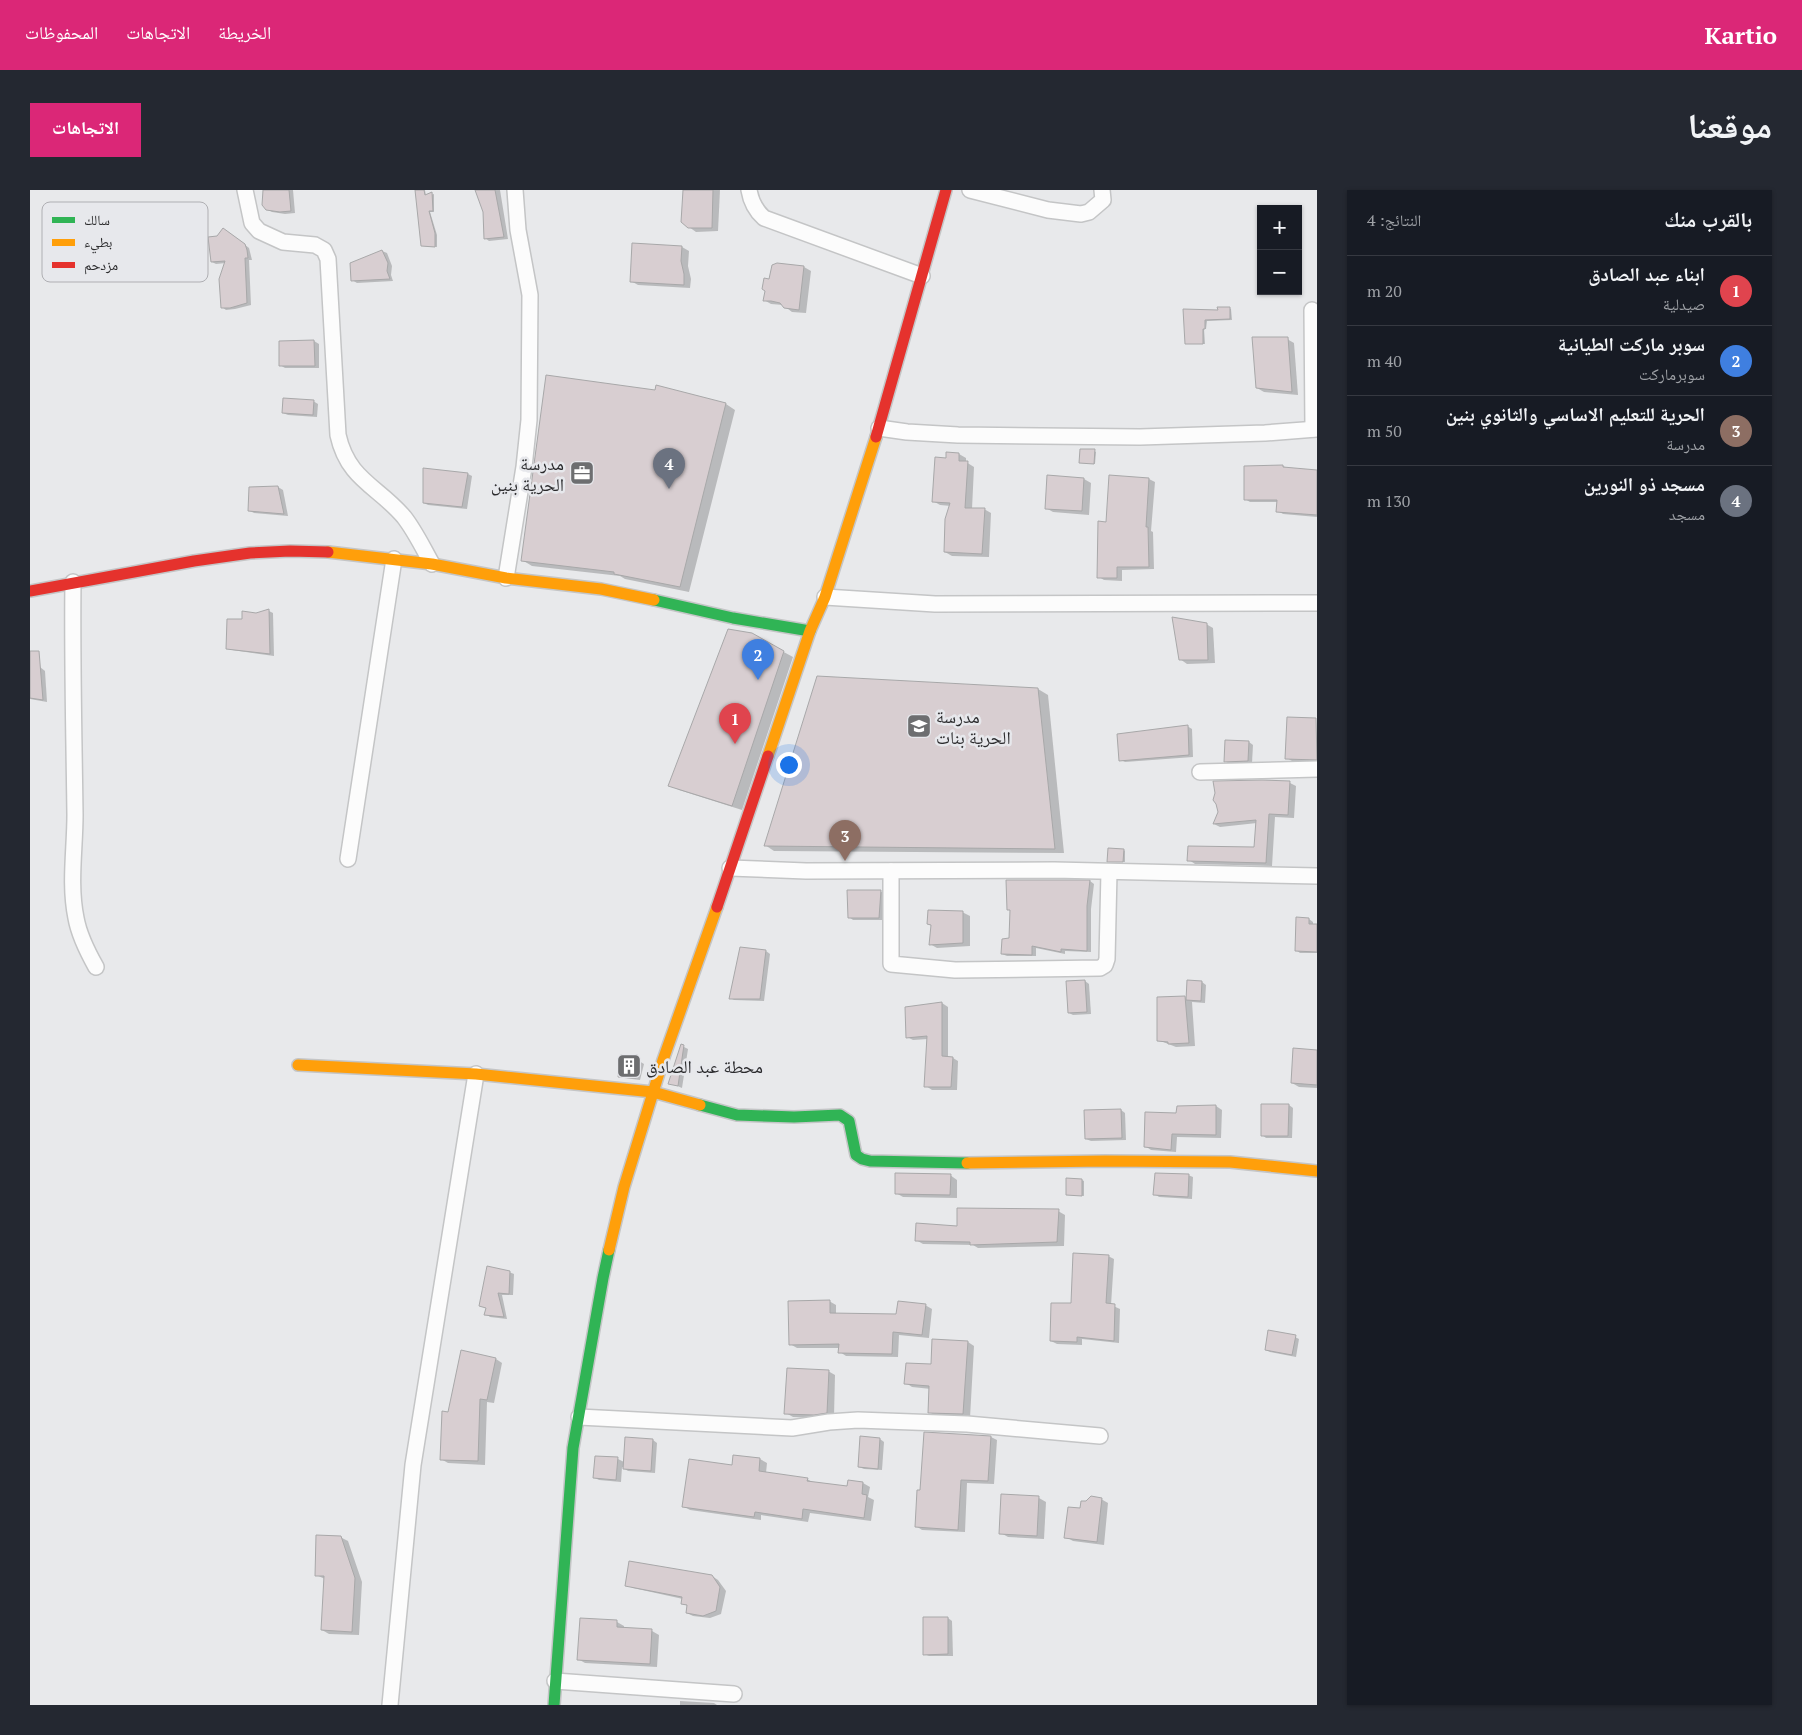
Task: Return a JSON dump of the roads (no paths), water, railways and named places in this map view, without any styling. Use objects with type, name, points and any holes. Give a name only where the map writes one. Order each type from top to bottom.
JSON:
[{"type":"street","points":[[245,190],[252,223],[259,231],[283,242],[315,245],[324,250],[328,259],[338,435],[342,450],[356,472],[404,517],[432,564]]},
{"type":"street","points":[[506,578],[524,467],[529,420],[530,295],[518,230],[515,190]]},
{"type":"street","points":[[749,190],[756,210],[764,218],[922,276]]},
{"type":"street","points":[[554,1705],[573,1448],[603,1278],[624,1187],[663,1060],[810,631],[825,597],[879,428],[946,190]]},
{"type":"street","points":[[970,190],[1048,210],[1081,214],[1088,212],[1103,200],[1102,190]]},
{"type":"street","points":[[879,428],[907,432],[958,435],[1131,437],[1265,433],[1315,429],[1312,310]]},
{"type":"street","points":[[30,591],[194,561],[250,554],[290,551],[341,553],[432,564],[506,578],[601,589],[734,618],[810,631]]},
{"type":"street","points":[[348,858],[394,559]]},
{"type":"street","points":[[73,582],[72,699],[75,832],[73,896],[76,918],[85,947],[96,967]]},
{"type":"street","points":[[825,597],[935,604],[1317,603]]},
{"type":"street","points":[[1200,772],[1317,768]]},
{"type":"street","points":[[730,868],[1317,876]]},
{"type":"street","points":[[891,871],[891,964],[956,970],[1100,968],[1105,965],[1107,959],[1109,872]]},
{"type":"street","points":[[298,1065],[476,1074],[653,1092],[737,1115],[794,1117],[840,1115],[849,1121],[856,1155],[870,1161],[991,1163],[1104,1161],[1230,1162],[1317,1171]]},
{"type":"street","points":[[390,1705],[413,1466],[476,1074]]},
{"type":"street","points":[[579,1416],[792,1428],[829,1422],[858,1420],[967,1424],[1100,1436]]},
{"type":"street","points":[[555,1682],[734,1694]]},
{"type":"place","name":"مدرسة الحرية بنين","points":[[582,473]]},
{"type":"place","name":"مسجد ذو النورين","points":[[669,489]]},
{"type":"place","name":"سوبر ماركت الطيانية","points":[[758,680]]},
{"type":"place","name":"مدرسة الحرية بنات","points":[[919,726]]},
{"type":"place","name":"ابناء عبد الصادق","points":[[735,744]]},
{"type":"place","name":"الحرية للتعليم الاساسي والثانوي بنين","points":[[845,861]]},
{"type":"place","name":"محطة عبد الصادق","points":[[629,1066]]}]
